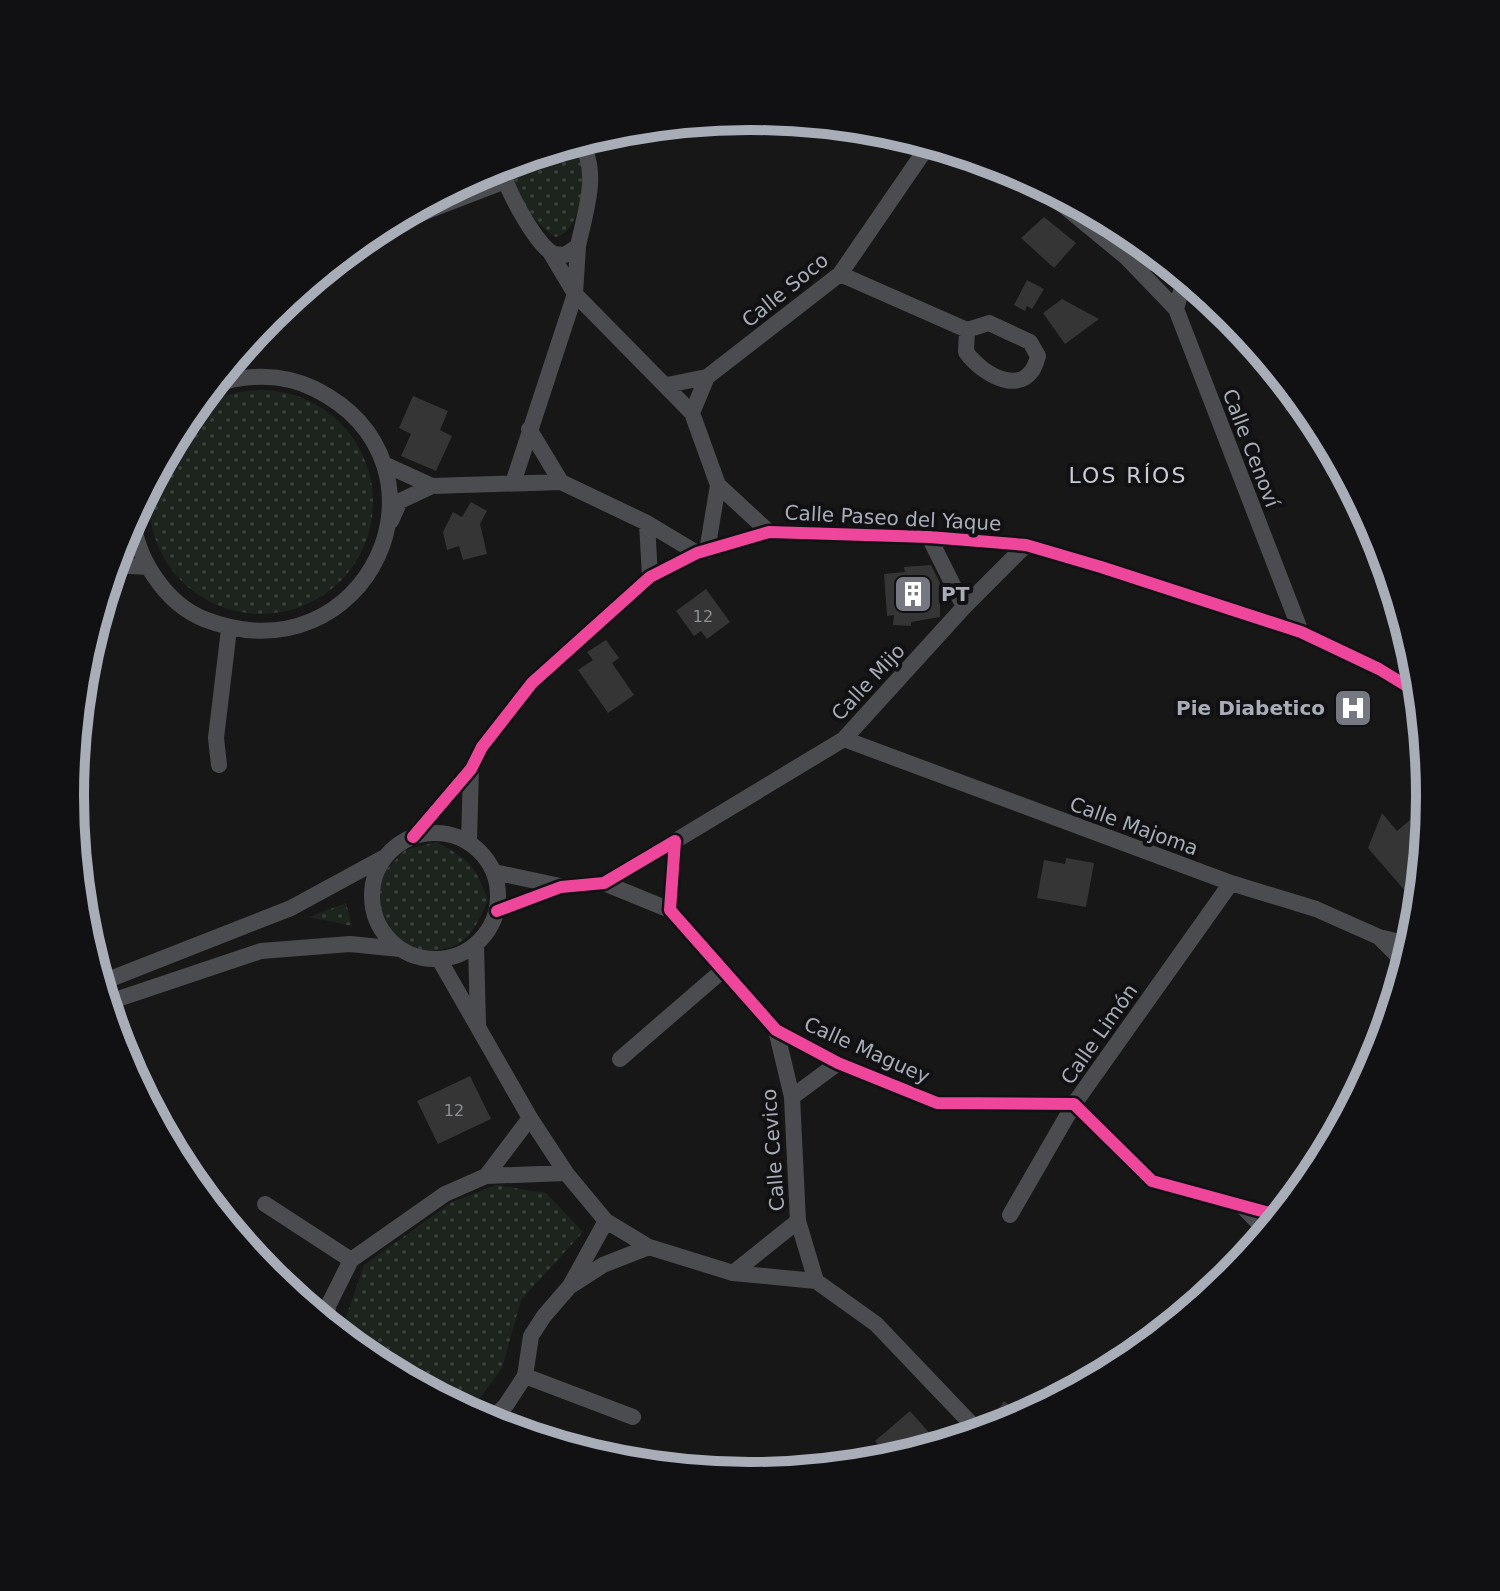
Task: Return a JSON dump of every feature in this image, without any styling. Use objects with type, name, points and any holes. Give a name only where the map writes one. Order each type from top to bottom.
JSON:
[{"type":"street","points":[[513,483],[575,294],[578,246],[590,186],[585,150]]},
{"type":"street","name":"Calle Soco","points":[[667,385],[707,377],[840,274],[923,152]]},
{"type":"street","points":[[504,177],[526,219],[575,294],[692,413],[718,485],[769,532]]},
{"type":"street","points":[[1073,214],[1126,257],[1176,309]]},
{"type":"street","points":[[550,252],[565,255],[578,246]]},
{"type":"street","points":[[1126,257],[1148,262]]},
{"type":"street","points":[[840,274],[967,330],[989,323],[1030,342],[1038,356],[1036,369],[1029,377],[1016,382],[1002,380],[970,359],[964,345],[967,330]]},
{"type":"street","points":[[1176,309],[1182,289]]},
{"type":"street","name":"Calle Cenoví","points":[[1176,309],[1301,632]]},
{"type":"street","points":[[230,380],[262,376],[302,382],[337,400],[366,428],[384,464],[390,495],[388,527]]},
{"type":"street","name":"Calle Soco","points":[[692,413],[707,377]]},
{"type":"street","points":[[529,429],[561,482]]},
{"type":"street","points":[[384,464],[432,486]]},
{"type":"street","points":[[137,537],[148,567],[178,602],[197,616],[229,629],[259,632],[289,629],[318,619],[343,603],[364,581],[379,556],[400,501],[432,486],[561,482],[702,552],[718,485]]},
{"type":"street","points":[[647,523],[650,577]]},
{"type":"street","name":"Calle Paseo del Yaque","points":[[413,837],[471,769],[482,747],[532,683],[650,577],[702,552],[769,532],[929,537],[1026,545],[1301,632],[1379,669],[1406,686]]},
{"type":"street","points":[[929,537],[964,607]]},
{"type":"street","name":"Calle Mijo","points":[[675,841],[844,739],[964,607],[1026,545]]},
{"type":"street","points":[[125,566],[148,567]]},
{"type":"street","points":[[219,765],[216,738],[229,629]]},
{"type":"street","name":"Calle Majoma","points":[[844,739],[1231,883],[1316,909],[1379,937],[1399,942]]},
{"type":"street","name":"Calle Paseo del Yaque","points":[[469,842],[471,769]]},
{"type":"street","points":[[110,979],[291,908],[385,857],[413,837],[431,833],[451,834],[469,842],[484,855],[494,872],[499,891],[497,911],[489,929],[476,944],[458,954],[439,959],[400,949],[350,944],[261,951],[116,1000]]},
{"type":"street","points":[[670,910],[675,841]]},
{"type":"street","name":"Calle Maguey","points":[[497,911],[561,887],[604,883],[675,841]]},
{"type":"street","points":[[385,857],[376,873],[372,894],[375,915],[400,949]]},
{"type":"street","name":"Calle Maguey","points":[[494,872],[561,887]]},
{"type":"street","name":"Calle Maguey","points":[[604,883],[670,910],[776,1030],[838,1063],[937,1103],[1074,1104]]},
{"type":"street","name":"Calle Limón","points":[[1010,1215],[1074,1104],[1231,883]]},
{"type":"street","points":[[1379,937],[1396,954]]},
{"type":"street","points":[[476,944],[478,1026]]},
{"type":"street","points":[[439,959],[530,1118],[566,1173],[606,1221],[649,1247],[733,1273],[816,1281],[876,1324],[971,1424]]},
{"type":"street","points":[[620,1059],[723,970]]},
{"type":"street","name":"Calle Cevico","points":[[776,1030],[792,1097],[798,1221],[816,1281]]},
{"type":"street","name":"Calle Maguey","points":[[792,1097],[838,1063]]},
{"type":"street","points":[[1074,1104],[1152,1181],[1268,1213]]},
{"type":"street","points":[[486,1176],[530,1118]]},
{"type":"street","points":[[328,1310],[351,1260],[445,1194],[486,1176],[566,1173]]},
{"type":"street","points":[[265,1204],[351,1260]]},
{"type":"street","points":[[1243,1207],[1260,1224]]},
{"type":"street","points":[[499,1412],[525,1376],[531,1336],[570,1286],[606,1221]]},
{"type":"street","name":"Calle Cevico","points":[[733,1273],[798,1221]]},
{"type":"street","points":[[570,1286],[603,1265],[649,1247]]},
{"type":"street","points":[[525,1376],[633,1417]]},
{"type":"street","points":[[963,1416],[965,1426]]},
{"type":"lane","points":[[416,219],[506,185]]},
{"type":"shaded area","points":[[580,153],[583,174],[580,201],[571,225],[564,233],[555,237],[538,222],[510,174]]},
{"type":"shaded area","points":[[239,392],[283,392],[323,409],[354,440],[371,480],[371,524],[354,564],[323,595],[283,612],[239,612],[199,595],[168,564],[151,524],[150,509],[153,501],[196,425],[214,401]]},
{"type":"shaded area","points":[[436,842],[470,864],[488,900],[475,927],[461,942],[452,947],[411,952],[390,931],[376,909],[380,876],[405,850]]},
{"type":"shaded area","points":[[346,903],[352,926],[309,917]]},
{"type":"shaded area","points":[[496,1185],[546,1193],[583,1232],[521,1300],[502,1368],[477,1403],[417,1372],[344,1323],[364,1265],[452,1202]]},
{"type":"building","points":[[1044,217],[1076,243],[1054,268],[1021,238]]},
{"type":"building","points":[[1027,280],[1044,289],[1032,309],[1027,306],[1025,311],[1014,305]]},
{"type":"building","points":[[1062,299],[1099,319],[1065,344],[1043,313]]},
{"type":"building","points":[[413,396],[448,411],[440,430],[452,436],[436,471],[401,456],[411,434],[399,428]]},
{"type":"building","points":[[471,502],[487,511],[480,524],[487,554],[463,560],[459,546],[447,550],[443,532],[453,512],[462,517]]},
{"type":"building","name":"PT","points":[[931,565],[940,583],[940,617],[911,622],[911,626],[893,625],[894,615],[887,616],[884,574],[905,572],[904,567]]},
{"type":"building","points":[[706,589],[730,622],[707,639],[701,631],[694,636],[676,611]]},
{"type":"building","points":[[606,640],[619,658],[612,663],[634,695],[608,713],[578,670],[593,660],[587,652]]},
{"type":"building","points":[[1382,813],[1397,831],[1416,815],[1408,894],[1368,848]]},
{"type":"building","points":[[1066,858],[1094,863],[1086,907],[1037,898],[1044,860],[1065,864]]},
{"type":"building","points":[[470,1076],[491,1119],[438,1144],[417,1101]]},
{"type":"building","points":[[1004,1401],[1012,1408],[1005,1411],[995,1415]]},
{"type":"building","points":[[910,1411],[932,1436],[882,1449],[875,1441]]},
{"type":"cycle path","points":[[413,837],[471,769],[482,747],[532,683],[650,577],[697,553],[769,532],[929,537],[1026,545],[1301,632],[1379,669],[1406,686]]},
{"type":"cycle path","points":[[497,911],[561,887],[604,883],[675,841],[670,910],[776,1030],[838,1063],[937,1103],[1074,1104],[1152,1181],[1269,1213]]},
{"type":"place","name":"PT","points":[[913,594]]},
{"type":"place","name":"Pie Diabetico","points":[[1353,708]]},
{"type":"district","name":"LOS RÍOS","points":[[1128,475]]}]
